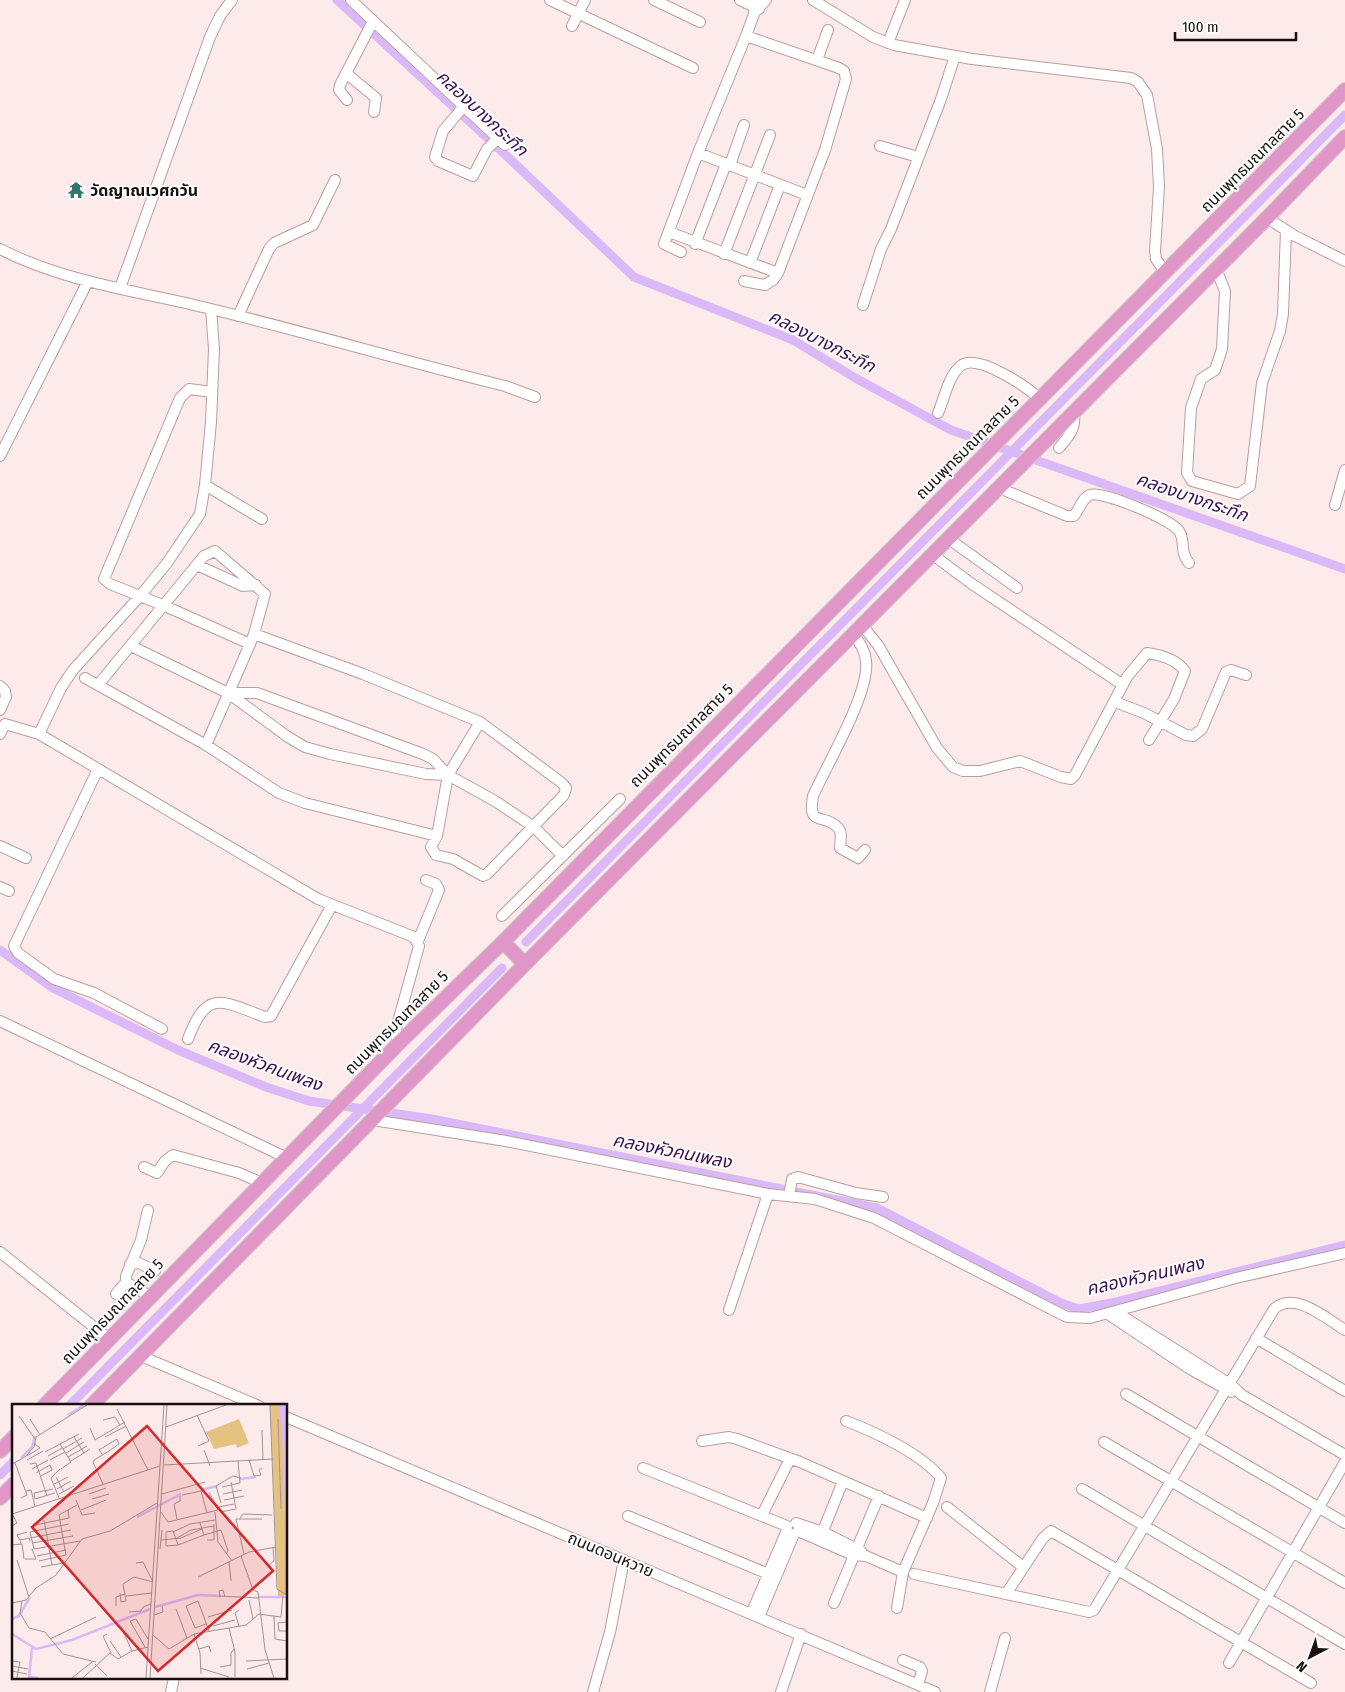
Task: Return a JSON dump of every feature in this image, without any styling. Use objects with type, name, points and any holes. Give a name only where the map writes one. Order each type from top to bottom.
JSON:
[{"type":"main road","name":"ถนนพุทธมณฑลสาย 5","points":[[46,1404],[401,1041],[502,942],[1345,90]]},
{"type":"main road","points":[[93,1404],[525,964],[1268,218],[1345,137]]},
{"type":"main road","points":[[502,942],[525,964]]},
{"type":"main road","points":[[0,1451],[12,1439]]},
{"type":"main road","points":[[0,1498],[12,1486]]},
{"type":"street","points":[[120,288],[210,37],[220,16],[232,0]]},
{"type":"street","points":[[351,0],[371,24],[463,107],[499,141],[487,149],[473,176],[438,161],[435,157],[443,130],[463,107]]},
{"type":"street","points":[[550,0],[694,68]]},
{"type":"street","points":[[572,26],[585,0]]},
{"type":"street","points":[[654,0],[700,22]]},
{"type":"street","points":[[740,0],[755,7]]},
{"type":"street","points":[[681,252],[664,244],[698,153],[746,36],[755,7],[766,0]]},
{"type":"street","points":[[813,0],[860,30],[888,43],[955,56],[1131,78],[1138,82],[1147,95],[1157,149],[1158,187],[1155,251],[1156,259],[1165,272]]},
{"type":"street","points":[[888,43],[905,0]]},
{"type":"street","points":[[347,100],[339,90],[371,24]]},
{"type":"street","points":[[817,60],[828,30]]},
{"type":"street","points":[[744,280],[766,285],[778,273],[825,150],[846,79],[844,71],[746,36]]},
{"type":"street","points":[[863,305],[880,250],[891,229],[941,99],[955,56]]},
{"type":"street","points":[[346,73],[376,98],[374,112]]},
{"type":"street","points":[[696,244],[744,125]]},
{"type":"street","points":[[724,254],[770,135]]},
{"type":"street","points":[[880,146],[918,156]]},
{"type":"street","points":[[698,153],[808,195]]},
{"type":"street","points":[[238,316],[269,249],[274,243],[313,225],[335,180]]},
{"type":"street","points":[[750,263],[780,185]]},
{"type":"street","points":[[1268,218],[1345,262]]},
{"type":"street","points":[[1216,269],[1225,291],[1222,349],[1215,370],[1201,379],[1191,408],[1188,473],[1192,481],[1238,494],[1250,486],[1262,383],[1280,331],[1285,289],[1286,230]]},
{"type":"street","points":[[669,232],[696,244],[778,273]]},
{"type":"street","points":[[0,250],[43,269],[88,282],[211,309],[505,386],[535,397]]},
{"type":"street","points":[[0,456],[88,282]]},
{"type":"street","points":[[39,734],[61,688],[73,670],[140,596],[194,526],[200,514],[206,486],[212,392],[214,349],[211,309]]},
{"type":"street","points":[[938,413],[956,371],[968,363],[991,368],[1010,378],[1040,399]]},
{"type":"street","points":[[212,392],[189,389],[180,398],[104,574],[104,579],[110,584],[250,644]]},
{"type":"street","points":[[1059,448],[1073,431],[1075,424],[1074,413]]},
{"type":"street","points":[[1335,505],[1345,470]]},
{"type":"street","points":[[206,486],[262,519]]},
{"type":"street","points":[[999,488],[1067,516],[1074,516],[1085,498],[1090,495],[1107,496],[1172,524],[1182,536],[1183,556],[1189,563]]},
{"type":"street","points":[[949,539],[1017,588]]},
{"type":"street","points":[[98,685],[165,606],[204,556],[215,551],[256,585],[266,596],[250,644],[206,745]]},
{"type":"street","points":[[933,554],[972,584],[1123,685]]},
{"type":"street","points":[[197,565],[243,586],[256,585]]},
{"type":"street","points":[[858,630],[878,645],[946,761],[963,771],[980,771],[1020,761],[1071,779],[1075,775],[1135,664],[1147,654],[1158,655],[1180,665],[1185,671],[1174,699],[1158,721],[1148,740]]},
{"type":"street","points":[[858,630],[866,662],[863,685],[812,796],[810,810],[814,816],[838,828],[841,834],[840,848],[858,858],[865,850]]},
{"type":"street","points":[[254,634],[363,674],[480,722],[562,783],[566,788],[564,795],[483,876],[453,859],[432,852],[431,847],[437,836],[448,775],[480,722]]},
{"type":"street","points":[[131,646],[228,692],[288,737],[305,747],[426,774],[448,775]]},
{"type":"street","points":[[1114,702],[1186,735],[1193,736],[1198,734],[1226,672],[1231,670],[1246,675]]},
{"type":"street","points":[[85,678],[206,745],[279,793],[293,799],[437,836]]},
{"type":"street","points":[[0,686],[5,691],[6,696],[0,710]]},
{"type":"street","points":[[228,692],[257,693],[397,744],[433,760],[448,775],[495,801],[530,827],[561,857]]},
{"type":"street","points":[[0,734],[5,724],[39,734],[332,905],[418,941]]},
{"type":"street","points":[[98,768],[14,946],[18,953],[54,979],[94,993],[162,1029]]},
{"type":"street","points":[[502,916],[620,799]]},
{"type":"street","points":[[0,846],[26,858]]},
{"type":"street","points":[[401,1041],[396,1036],[396,1030],[419,946],[418,941],[439,890],[436,884],[426,880]]},
{"type":"street","points":[[533,885],[545,898]]},
{"type":"street","points":[[188,1039],[194,1023],[202,1009],[207,1005],[223,1003],[264,1017],[271,1016],[332,905]]},
{"type":"street","points":[[0,1021],[287,1158]]},
{"type":"street","points":[[373,1120],[506,1142],[768,1194],[790,1190],[874,1218],[1067,1316],[1085,1319],[1236,1278],[1345,1253]]},
{"type":"street","points":[[144,1167],[157,1173],[165,1161],[173,1155],[239,1173],[262,1183]]},
{"type":"street","points":[[790,1190],[798,1177],[856,1193],[883,1196]]},
{"type":"street","points":[[729,1310],[768,1194]]},
{"type":"street","points":[[116,1294],[126,1282],[130,1264],[141,1240],[148,1210]]},
{"type":"street","points":[[0,1252],[109,1339]]},
{"type":"street","points":[[130,1264],[139,1263],[154,1271]]},
{"type":"street","points":[[126,1282],[151,1297]]},
{"type":"street","points":[[914,1574],[1089,1612],[1098,1606],[1274,1309],[1284,1303],[1295,1302],[1345,1330]]},
{"type":"street","points":[[1112,1313],[1228,1387],[1345,1455]]},
{"type":"street","points":[[1256,1338],[1345,1391]]},
{"type":"street","points":[[141,1356],[241,1402]]},
{"type":"street","points":[[1126,1394],[1345,1523]]},
{"type":"street","name":"ถนนดอนหวาย","points":[[288,1418],[933,1692]]},
{"type":"street","points":[[846,1421],[898,1447],[941,1478],[941,1483],[903,1572],[897,1608]]},
{"type":"street","points":[[702,1441],[729,1437],[790,1459],[926,1518]]},
{"type":"street","points":[[1104,1442],[1345,1583]]},
{"type":"street","points":[[762,1515],[790,1459]]},
{"type":"street","points":[[1229,1663],[1345,1462]]},
{"type":"street","points":[[643,1468],[762,1515],[792,1529],[821,1536],[903,1572]]},
{"type":"street","points":[[821,1536],[843,1481]]},
{"type":"street","points":[[1082,1489],[1345,1644]]},
{"type":"street","points":[[834,1604],[879,1496]]},
{"type":"street","points":[[947,1507],[1023,1567]]},
{"type":"street","points":[[628,1516],[772,1575]]},
{"type":"street","points":[[755,1615],[792,1529]]},
{"type":"street","points":[[1006,1594],[1047,1533],[1051,1531],[1311,1683]]},
{"type":"street","points":[[593,1692],[610,1632],[624,1560]]},
{"type":"street","points":[[781,1692],[800,1634]]},
{"type":"street","points":[[990,1692],[1005,1638]]},
{"type":"street","points":[[903,1660],[920,1667],[922,1671],[918,1685]]},
{"type":"waterway","name":"คลองบางกระทึก","points":[[337,0],[494,144],[634,277],[793,340],[857,379],[951,430],[1345,569]]},
{"type":"waterway","points":[[526,942],[1345,115]]},
{"type":"waterway","name":"คลองหัวคนเพลง","points":[[0,950],[53,988],[178,1050],[266,1087],[309,1101],[432,1119],[877,1208],[1061,1303],[1079,1309],[1111,1303],[1345,1245]]},
{"type":"waterway","points":[[71,1404],[502,968]]},
{"type":"waterway","points":[[0,1475],[12,1463]]},
{"type":"place","name":"วัดญาณเวศกวัน","points":[[76,190]]}]
